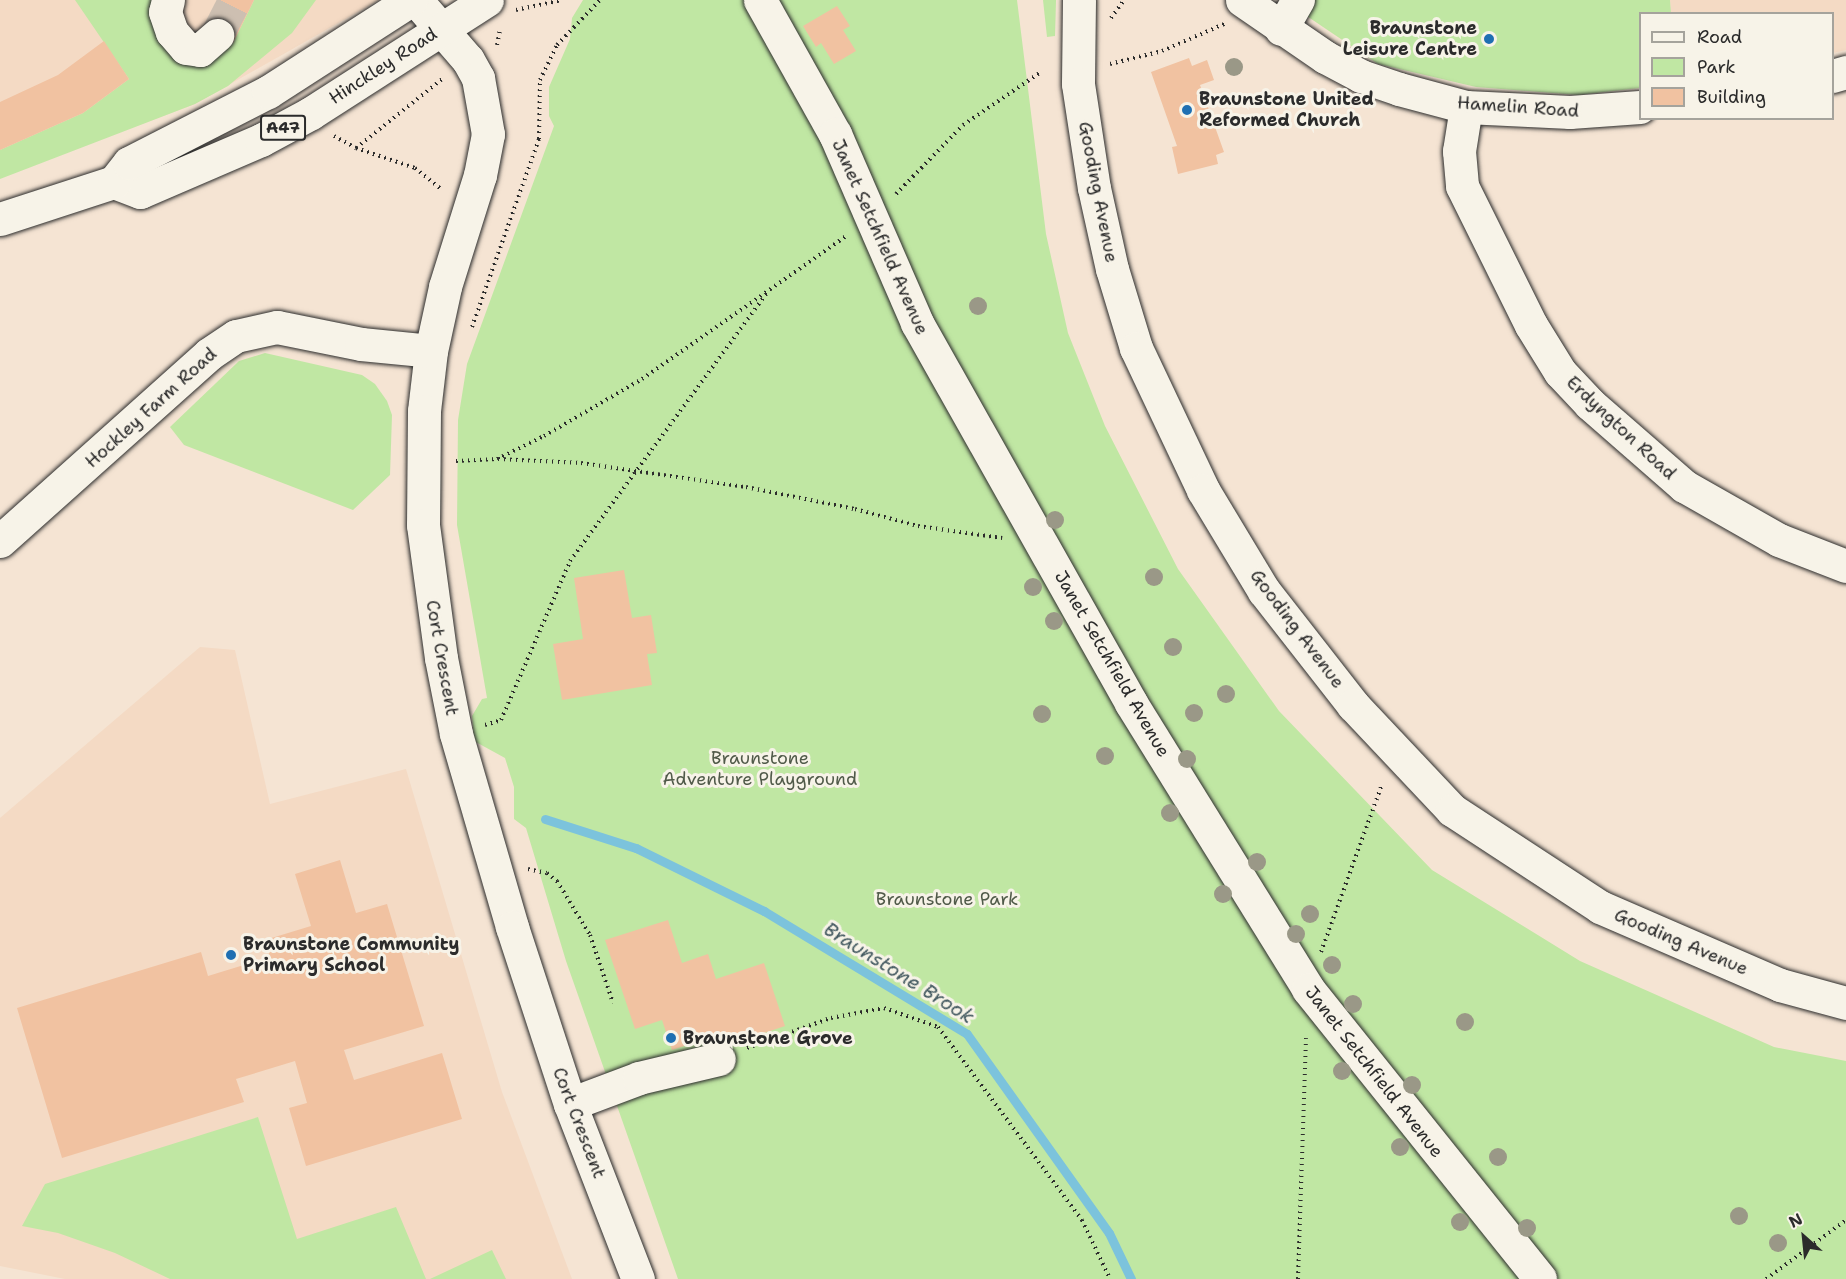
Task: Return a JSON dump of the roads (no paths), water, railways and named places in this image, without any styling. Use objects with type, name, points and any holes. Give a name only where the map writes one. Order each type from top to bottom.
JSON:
[{"type":"street","points":[[168,0],[165,12],[172,32],[186,48],[200,50],[217,35]]},
{"type":"street","name":"A47","points":[[0,219],[114,182],[129,163],[268,92],[411,0]]},
{"type":"street","name":"Cort Crescent","points":[[416,0],[468,60],[478,78],[488,134],[445,287],[430,351],[422,460],[429,591],[456,734],[497,876],[570,1104],[638,1279]]},
{"type":"street","name":"Janet Setchfield Avenue","points":[[760,0],[835,134],[917,323],[1131,703],[1308,989],[1540,1279]]},
{"type":"street","name":"Gooding Avenue","points":[[1079,0],[1078,84],[1094,188],[1112,269],[1136,348],[1203,490],[1264,591],[1353,705],[1452,810],[1600,907],[1780,985],[1846,1003]]},
{"type":"street","points":[[1281,29],[1298,0]]},
{"type":"street","name":"Hamelin Road","points":[[1234,11],[1281,29],[1361,76],[1466,106],[1570,112],[1639,107]]},
{"type":"street","name":"Hinckley Road","points":[[114,182],[140,192],[199,170],[310,113],[440,29],[501,12]]},
{"type":"street","name":"Erdyngton Road","points":[[1466,106],[1459,151],[1462,186],[1531,325],[1560,372],[1590,404],[1684,486],[1779,540],[1846,566]]},
{"type":"street","name":"Hockley Farm Road","points":[[0,541],[209,354],[236,336],[277,327],[361,344],[430,351]]},
{"type":"street","points":[[570,1104],[639,1078],[719,1059]]},
{"type":"waterway","name":"Braunstone Brook","points":[[545,819],[636,848],[764,911],[967,1034],[1109,1233],[1131,1279]]},
{"type":"tunnel","points":[[217,35],[235,0]]},
{"type":"place","name":"Braunstone Leisure Centre","points":[[1489,39]]},
{"type":"place","name":"Braunstone United Reformed Church","points":[[1187,110]]},
{"type":"place","name":"Braunstone Community Primary School","points":[[231,955]]},
{"type":"place","name":"Braunstone Grove","points":[[671,1038]]},
{"type":"park label","name":"Braunstone Adventure Playground","points":[[760,769]]},
{"type":"park label","name":"Braunstone Park","points":[[947,899]]}]
